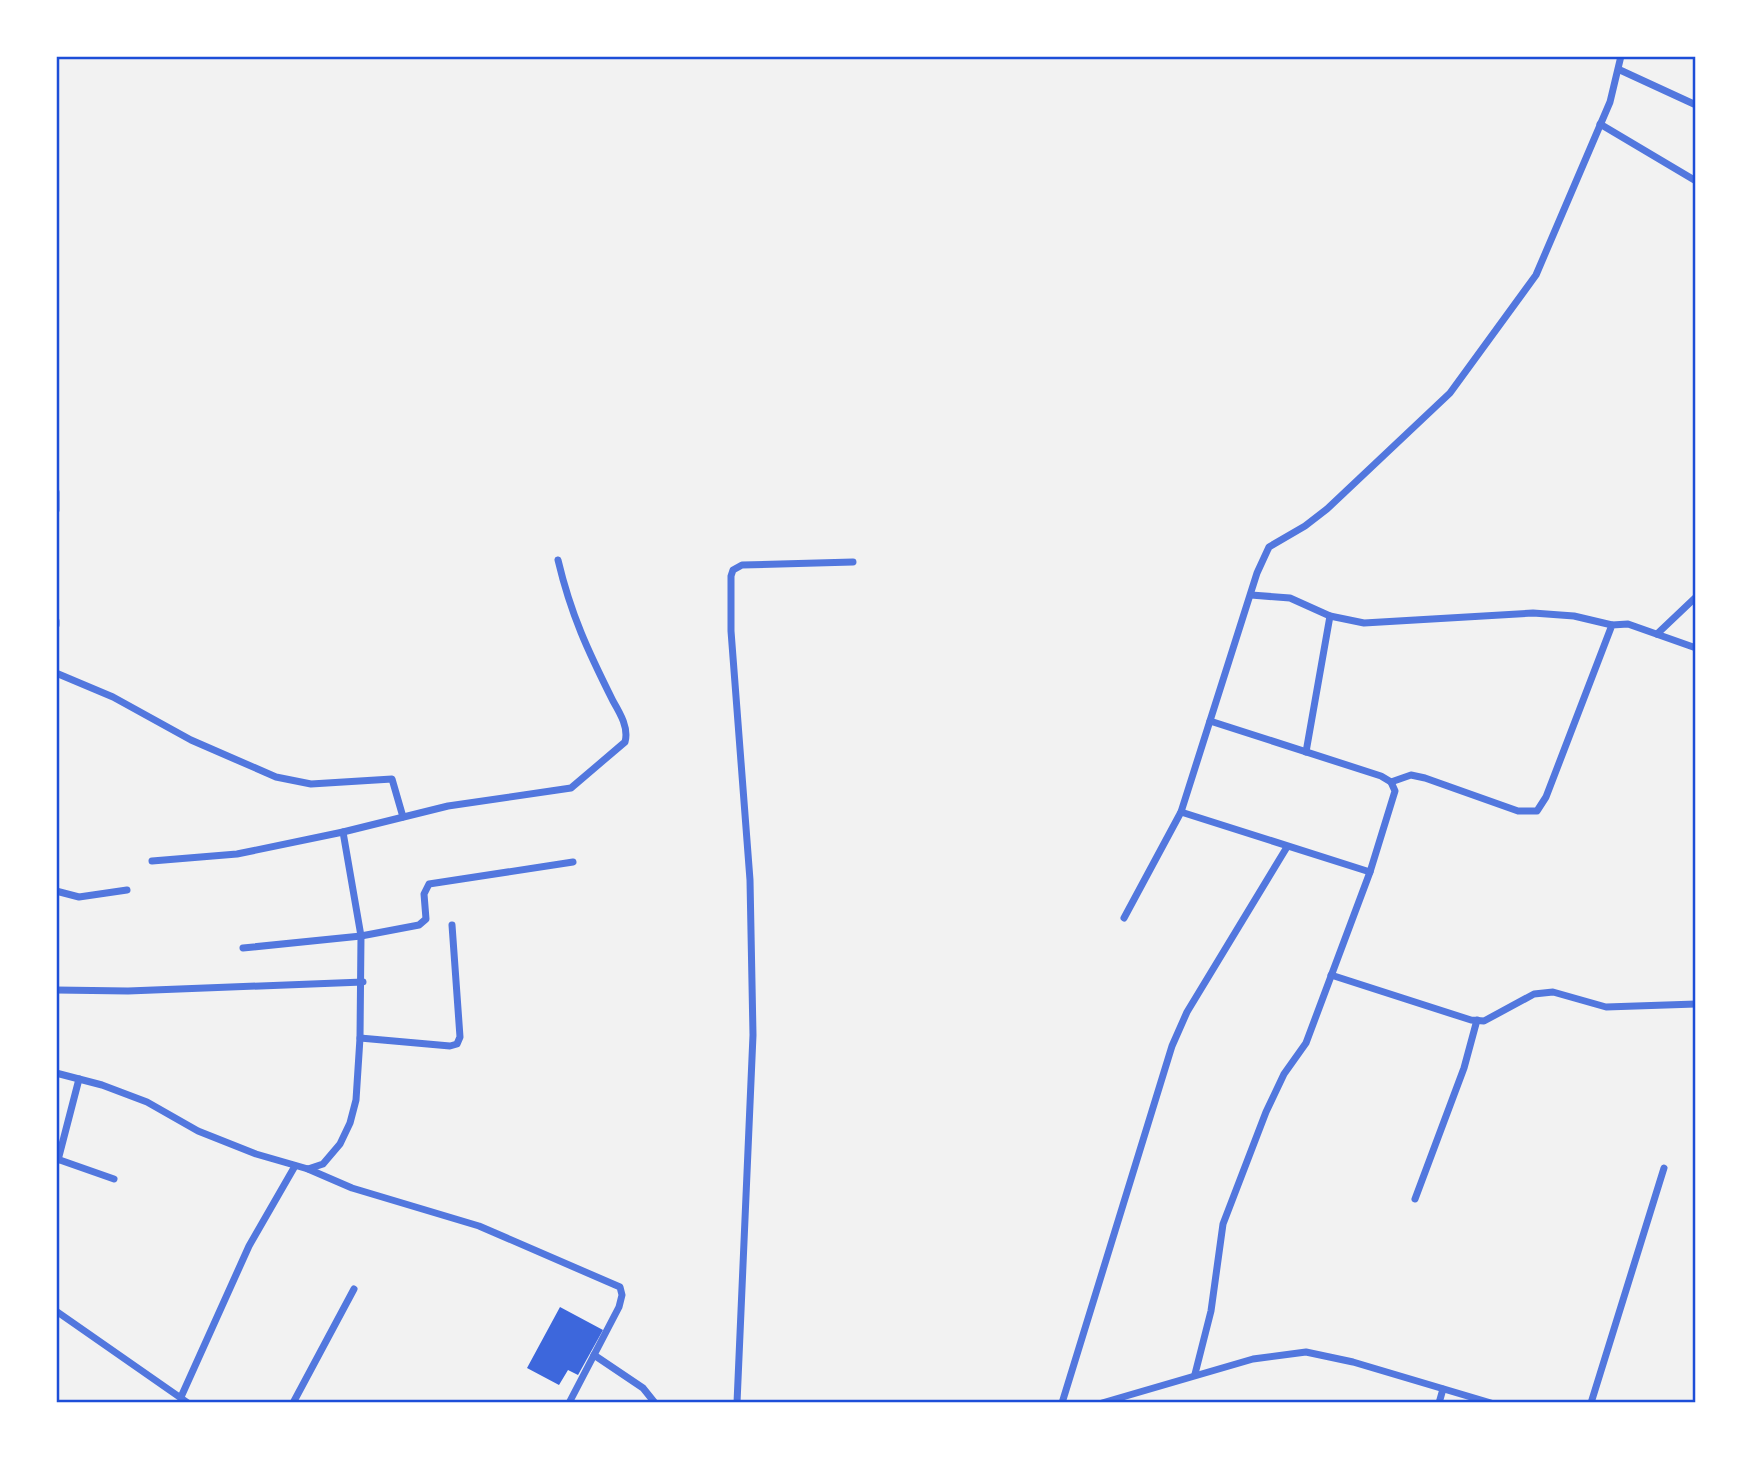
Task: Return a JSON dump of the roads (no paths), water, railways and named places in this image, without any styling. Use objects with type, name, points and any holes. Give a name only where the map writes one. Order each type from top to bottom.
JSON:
[{"type":"street","points":[[1124,918],[1181,812],[1256,573],[1269,547],[1315,519],[1464,376],[1542,265],[1600,124],[1620,70],[1621,56]]},
{"type":"street","points":[[1620,70],[1696,105]]},
{"type":"street","points":[[1600,124],[1696,181]]},
{"type":"street","points":[[56,492],[56,510]]},
{"type":"street","points":[[152,861],[237,854],[457,805],[571,788],[625,741],[626,731],[573,618],[558,560]]},
{"type":"street","points":[[737,1403],[753,1035],[750,880],[732,659],[731,576],[733,570],[742,565],[853,562]]},
{"type":"street","points":[[1251,595],[1290,598],[1330,616],[1381,624],[1542,614],[1574,615],[1612,625],[1628,624],[1696,648]]},
{"type":"street","points":[[1657,634],[1696,597]]},
{"type":"street","points":[[1306,752],[1330,616]]},
{"type":"street","points":[[1391,782],[1411,775],[1518,811],[1537,811],[1546,797],[1612,625]]},
{"type":"street","points":[[56,673],[129,705],[191,740],[276,777],[311,783],[392,779],[403,817]]},
{"type":"street","points":[[1195,1374],[1210,1311],[1223,1224],[1266,1112],[1284,1074],[1306,1043],[1370,872],[1393,805],[1395,791],[1391,782],[1381,776],[1210,721]]},
{"type":"street","points":[[1181,812],[1370,872]]},
{"type":"street","points":[[307,1168],[323,1164],[340,1144],[350,1123],[356,1100],[363,982],[361,936],[343,832]]},
{"type":"street","points":[[1062,1403],[1172,1046],[1187,1013],[1287,847]]},
{"type":"street","points":[[243,948],[361,936],[419,925],[426,919],[424,894],[429,884],[573,862]]},
{"type":"street","points":[[56,891],[79,897],[127,890]]},
{"type":"street","points":[[360,1038],[450,1046],[457,1044],[460,1037],[452,925]]},
{"type":"street","points":[[1331,975],[1484,1021],[1534,994],[1553,992],[1606,1007],[1696,1004]]},
{"type":"street","points":[[56,990],[128,991],[363,982]]},
{"type":"street","points":[[1415,1199],[1464,1068],[1477,1020]]},
{"type":"street","points":[[56,1073],[146,1102],[225,1143],[307,1168],[363,1192],[479,1226],[615,1283],[622,1290],[621,1300],[569,1403]]},
{"type":"street","points":[[79,1079],[57,1159],[114,1179]]},
{"type":"street","points":[[181,1397],[249,1246],[295,1166]]},
{"type":"street","points":[[1591,1403],[1664,1168]]},
{"type":"street","points":[[293,1403],[354,1289]]},
{"type":"street","points":[[56,1311],[188,1403]]},
{"type":"street","points":[[1102,1403],[1195,1374],[1272,1355],[1306,1352],[1353,1362],[1491,1403]]},
{"type":"street","points":[[594,1355],[643,1388],[655,1403]]},
{"type":"street","points":[[1438,1403],[1443,1389]]}]
